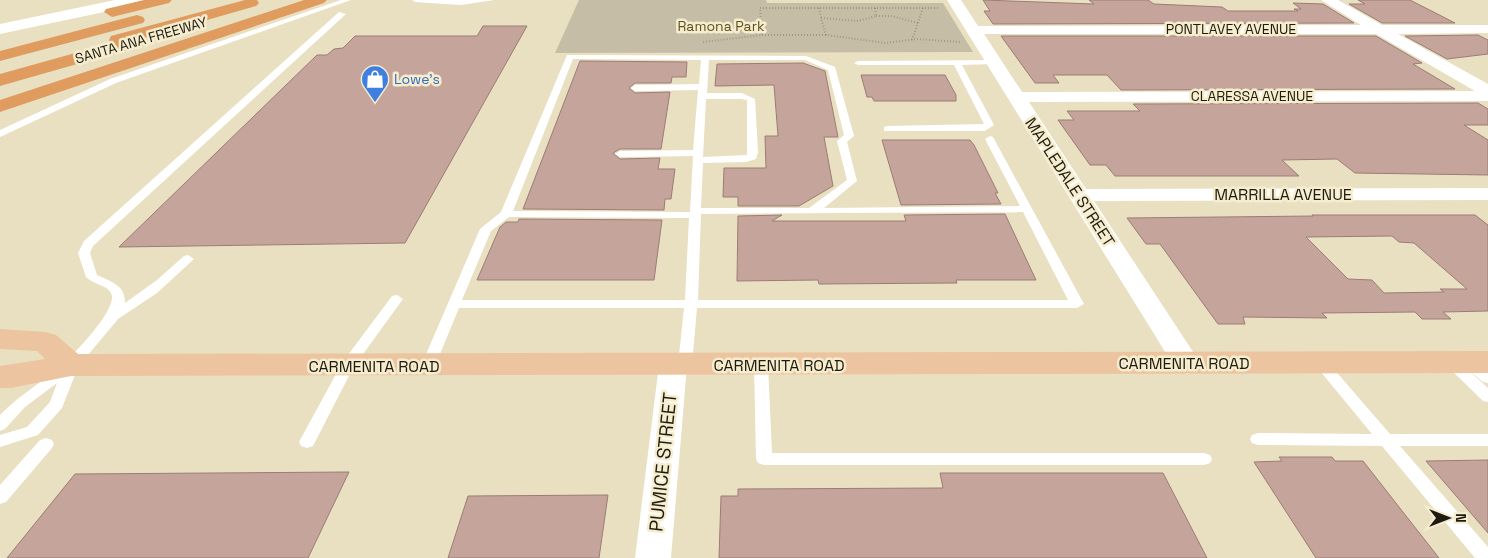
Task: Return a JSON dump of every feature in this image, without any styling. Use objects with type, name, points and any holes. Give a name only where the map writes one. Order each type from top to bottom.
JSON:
[{"type":"highway","points":[[0,38],[164,0]]},
{"type":"highway","name":"SANTA ANA FREEWAY","points":[[0,56],[210,0]]},
{"type":"highway","points":[[0,64],[236,0]]},
{"type":"highway","points":[[0,73],[262,0]]},
{"type":"highway","name":"SANTA ANA FREEWAY","points":[[0,80],[282,0]]},
{"type":"highway","points":[[0,106],[319,0]]},
{"type":"main road","points":[[0,339],[45,342],[71,366]]},
{"type":"main road","name":"CARMENITA ROAD","points":[[0,377],[11,377],[71,366],[1321,363],[1474,366]]},
{"type":"street","points":[[0,29],[137,0]]},
{"type":"street","points":[[1328,0],[1488,91]]},
{"type":"street","name":"MAPLEDALE STREET","points":[[957,4],[1187,364]]},
{"type":"street","name":"PONTLAVEY AVENUE","points":[[977,36],[1488,29]]},
{"type":"street","name":"CLARESSA AVENUE","points":[[1016,97],[1488,96]]},
{"type":"street","name":"MARRILLA AVENUE","points":[[1079,195],[1488,194]]},
{"type":"street","name":"PUMICE STREET","points":[[652,558],[679,365]]},
{"type":"lane","points":[[0,134],[113,81],[348,0]]},
{"type":"lane","points":[[415,0],[461,3],[491,0]]},
{"type":"lane","points":[[0,425],[20,403],[71,366],[113,316],[119,304],[116,288],[92,277],[84,253],[88,244],[342,14]]},
{"type":"lane","points":[[428,366],[486,229],[506,214],[570,57],[698,56],[705,59],[806,58],[832,69],[849,136],[842,141],[852,181],[812,211]]},
{"type":"lane","points":[[679,365],[691,305],[705,59]]},
{"type":"lane","points":[[858,63],[994,62]]},
{"type":"lane","points":[[887,129],[985,128],[989,126],[957,63]]},
{"type":"lane","points":[[620,154],[746,159],[752,157],[751,99],[742,96],[703,92],[635,88]]},
{"type":"lane","points":[[455,304],[1077,304],[990,139]]},
{"type":"lane","points":[[506,214],[1027,209]]},
{"type":"lane","points":[[113,316],[141,301],[188,259]]},
{"type":"lane","points":[[307,442],[347,366],[396,299]]},
{"type":"lane","points":[[1321,363],[1486,558]]},
{"type":"lane","points":[[761,365],[764,459],[1204,458]]},
{"type":"lane","points":[[0,441],[32,431],[57,404],[71,366]]},
{"type":"lane","points":[[1474,366],[1488,397]]},
{"type":"lane","points":[[1258,439],[1488,440]]},
{"type":"lane","points":[[0,497],[46,444]]},
{"type":"path","points":[[762,35],[760,8],[923,8],[957,4]]},
{"type":"path","points":[[819,8],[826,35]]},
{"type":"path","points":[[875,8],[876,16]]},
{"type":"path","points":[[889,8],[891,16]]},
{"type":"path","points":[[912,40],[923,8]]},
{"type":"path","points":[[821,18],[858,21],[876,16],[891,16],[918,23]]},
{"type":"path","points":[[703,42],[762,35],[826,35],[886,43],[977,36]]},
{"type":"green space","name":"Ramona Park","points":[[579,0],[766,0],[767,3],[943,3],[973,52],[555,53]]},
{"type":"building","points":[[983,0],[1094,4],[1089,0],[1148,0],[1154,4],[1222,7],[1228,11],[1298,11],[1294,9],[1301,9],[1293,3],[1323,4],[1354,23],[993,24],[984,11],[990,11]]},
{"type":"building","points":[[1358,0],[1410,0],[1455,23],[1382,23],[1349,4],[1365,4]]},
{"type":"building","name":"Lowe's","points":[[483,26],[527,26],[405,243],[119,247],[317,55],[327,55],[334,49],[343,48],[355,36],[477,36]]},
{"type":"building","points":[[1478,35],[1488,40],[1488,54],[1447,59],[1405,36]]},
{"type":"building","points":[[1001,36],[1376,36],[1422,63],[1413,64],[1455,89],[1121,90],[1107,75],[1053,75],[1059,83],[1035,83]]},
{"type":"building","points":[[580,61],[687,62],[686,77],[672,77],[671,83],[635,83],[629,88],[635,93],[670,92],[661,149],[620,149],[613,153],[620,159],[660,158],[658,169],[675,169],[671,199],[665,199],[664,210],[523,209]]},
{"type":"building","points":[[803,63],[825,71],[838,137],[824,137],[833,186],[799,206],[738,206],[738,197],[723,197],[724,168],[766,168],[765,136],[778,136],[774,85],[715,86],[717,64]]},
{"type":"building","points":[[861,75],[945,75],[956,95],[956,101],[874,101],[872,97],[867,97]]},
{"type":"building","points":[[1478,103],[1488,109],[1488,125],[1464,125],[1488,140],[1488,175],[1355,173],[1337,159],[1282,160],[1299,176],[1115,176],[1106,165],[1090,165],[1058,120],[1074,120],[1067,111],[1140,111],[1133,104]]},
{"type":"building","points":[[882,140],[970,140],[998,193],[995,193],[1001,204],[901,205]]},
{"type":"building","points":[[1005,214],[1036,280],[956,280],[957,283],[819,284],[818,280],[737,281],[738,216],[782,215],[772,221],[906,221],[904,215]]},
{"type":"building","points":[[1475,215],[1488,225],[1488,311],[1443,312],[1451,319],[1422,319],[1415,312],[1322,313],[1327,318],[1243,317],[1245,324],[1218,324],[1160,244],[1146,244],[1127,218]],"holes":[[[1392,236],[1399,242],[1414,243],[1467,289],[1440,289],[1444,292],[1384,293],[1372,280],[1348,279],[1306,237]]]},
{"type":"building","points":[[519,219],[662,220],[654,280],[477,280],[500,227],[506,222],[518,222]]},
{"type":"building","points":[[1279,457],[1332,457],[1335,461],[1363,461],[1439,558],[1316,558],[1254,462],[1282,461]]},
{"type":"building","points":[[1488,460],[1488,533],[1426,461]]},
{"type":"building","points":[[349,472],[308,558],[7,558],[75,474]]},
{"type":"building","points":[[940,473],[1163,473],[1207,558],[719,558],[721,496],[738,496],[738,489],[943,488]]},
{"type":"building","points":[[608,495],[599,558],[448,558],[468,496]]},
{"type":"place","name":"Lowe's","points":[[375,103]]}]
